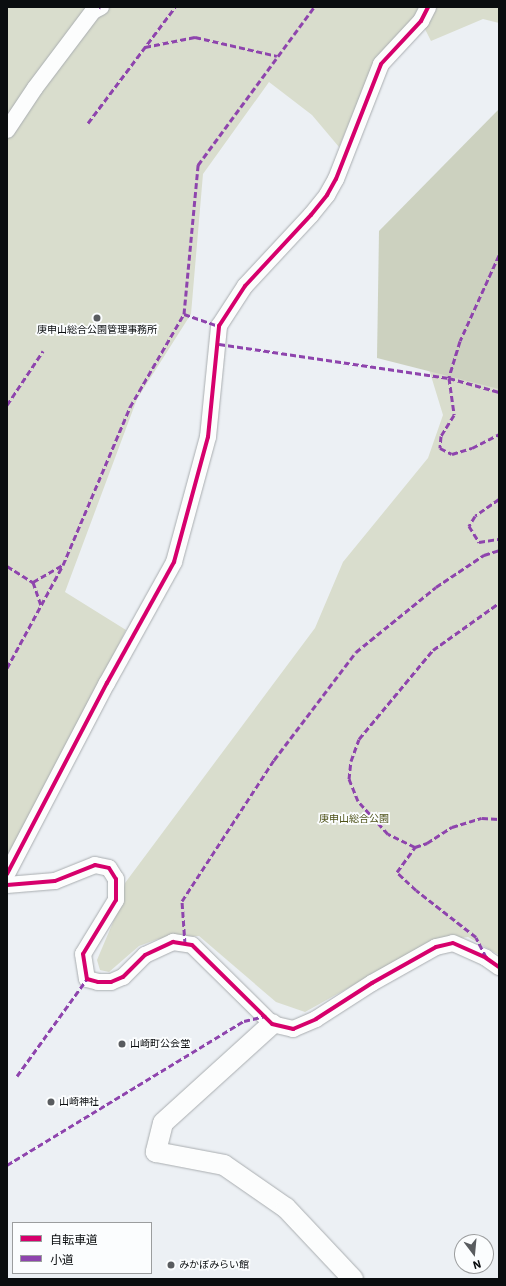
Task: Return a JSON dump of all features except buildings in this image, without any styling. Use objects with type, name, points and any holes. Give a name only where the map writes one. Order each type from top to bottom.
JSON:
[{"type":"street","points":[[7,130],[35,88],[93,11],[101,7]]},
{"type":"street","points":[[7,874],[107,683],[174,562],[208,438],[219,326],[245,286],[311,215],[336,179],[381,64],[421,21],[428,7]]},
{"type":"street","points":[[7,885],[55,881],[95,865],[109,868],[116,879],[116,900],[83,954],[87,979],[98,982],[111,982],[123,977],[145,955],[173,942],[192,945],[272,1024],[293,1029],[316,1019],[372,983],[436,947],[453,943],[486,958],[499,967]]},
{"type":"street","points":[[272,1024],[163,1123],[156,1152],[224,1165],[286,1208],[353,1279]]},
{"type":"green space","points":[[7,7],[499,7],[499,23],[483,19],[431,41],[424,27],[377,56],[339,147],[312,115],[269,82],[203,174],[191,314],[137,399],[65,592],[126,630],[48,787],[7,863]]},
{"type":"green space","points":[[499,109],[499,389],[377,358],[379,231]]},
{"type":"green space","name":"庚申山総合公園","points":[[499,115],[499,955],[468,937],[429,943],[305,1012],[276,1002],[199,936],[158,939],[139,946],[109,972],[100,970],[97,960],[119,908],[125,883],[315,628],[343,562],[428,458],[443,415],[387,232]]},
{"type":"marked path","points":[[88,123],[175,7]]},
{"type":"marked path","points":[[184,314],[198,165],[314,7]]},
{"type":"marked path","points":[[145,47],[195,37],[277,56]]},
{"type":"marked path","points":[[499,255],[460,341],[449,378],[454,415],[441,436],[440,448],[452,454],[472,448],[499,434]]},
{"type":"marked path","points":[[7,566],[33,582],[63,565],[130,407],[184,314],[219,326]]},
{"type":"marked path","points":[[219,344],[449,378],[499,392]]},
{"type":"marked path","points":[[7,405],[43,351]]},
{"type":"marked path","points":[[499,499],[475,516],[469,526],[479,542],[499,539]]},
{"type":"marked path","points":[[185,944],[182,901],[274,760],[356,652],[436,587],[484,555],[499,550]]},
{"type":"marked path","points":[[7,668],[63,565]]},
{"type":"marked path","points":[[33,582],[41,605]]},
{"type":"marked path","points":[[415,847],[388,834],[358,801],[349,779],[351,761],[359,739],[433,650],[499,603]]},
{"type":"marked path","points":[[486,957],[476,937],[416,890],[397,872],[415,847],[427,843],[452,827],[482,818],[499,819]]},
{"type":"marked path","points":[[17,1076],[87,979]]},
{"type":"marked path","points":[[7,1165],[244,1021],[266,1016]]},
{"type":"cycle path","points":[[7,874],[107,683],[174,562],[208,437],[219,326],[245,286],[311,215],[327,195],[336,179],[381,64],[421,21],[428,7]]},
{"type":"cycle path","points":[[7,885],[55,881],[95,865],[109,868],[116,879],[116,900],[83,954],[87,979],[98,982],[111,982],[123,977],[145,955],[173,942],[192,945],[272,1024],[293,1029],[316,1019],[372,983],[436,947],[453,943],[486,958],[499,967]]},
{"type":"place","name":"庚申山総合公園管理事務所","points":[[97,318]]},
{"type":"place","name":"山崎町公会堂","points":[[122,1044]]},
{"type":"place","name":"山崎神社","points":[[51,1102]]},
{"type":"place","name":"みかぼみらい館","points":[[171,1265]]}]
